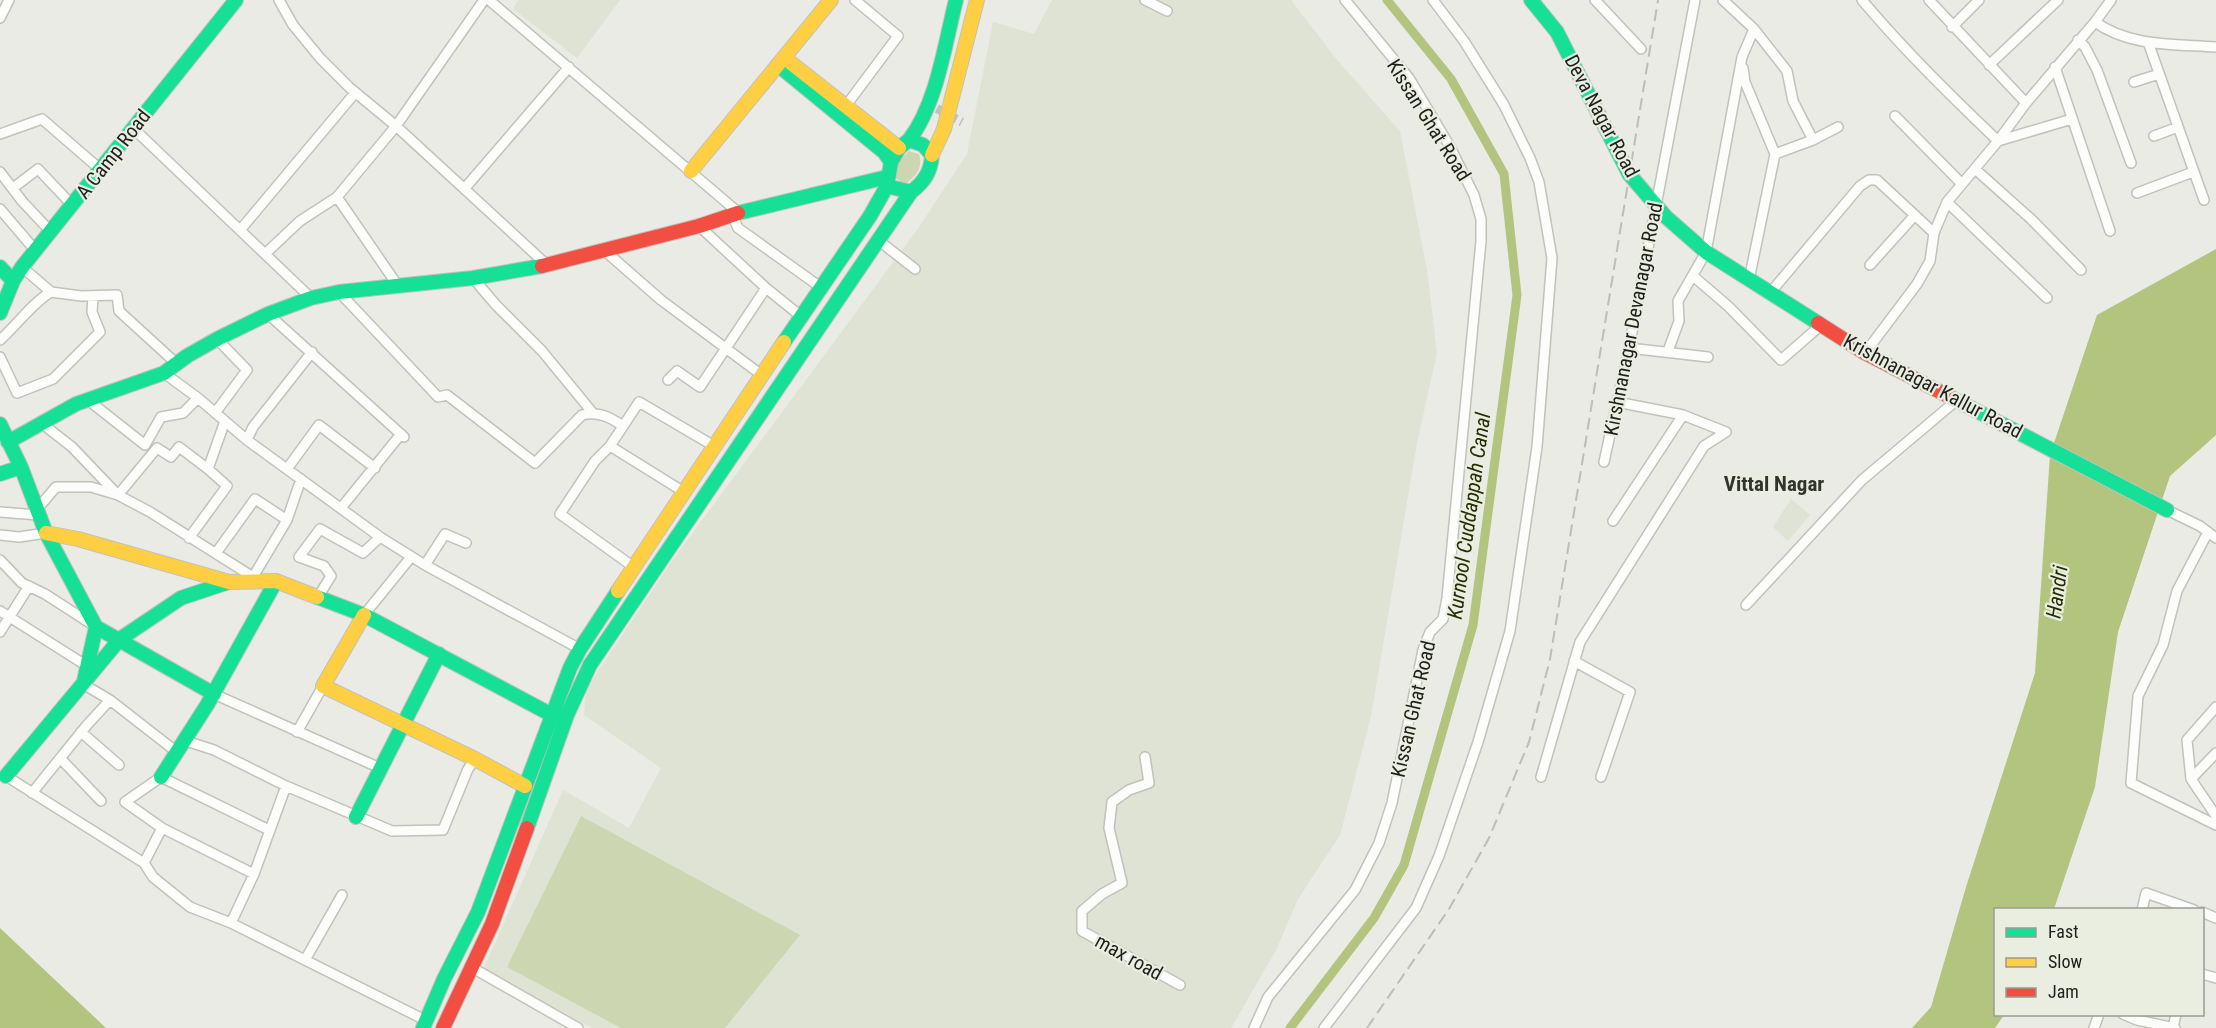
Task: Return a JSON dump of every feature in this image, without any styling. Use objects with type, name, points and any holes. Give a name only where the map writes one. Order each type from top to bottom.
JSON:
[{"type":"street","points":[[0,18],[9,0]]},
{"type":"street","name":"A Camp Road","points":[[0,313],[13,281],[22,267],[236,0]]},
{"type":"street","points":[[279,0],[293,26],[320,58],[355,93],[396,126],[547,265]]},
{"type":"street","points":[[266,253],[300,221],[337,197],[396,126],[484,0]]},
{"type":"street","points":[[489,0],[691,171],[735,214],[738,228],[823,289]]},
{"type":"street","points":[[691,171],[831,0]]},
{"type":"street","points":[[842,111],[898,36],[855,0]]},
{"type":"street","points":[[443,1028],[492,924],[558,717],[570,668],[580,649],[714,446],[823,289],[870,216],[887,182],[891,162],[913,136],[921,121],[935,82],[956,0]]},
{"type":"street","points":[[558,717],[364,615],[276,581],[264,579],[229,582],[181,598],[120,639],[6,776],[144,863],[153,877],[190,907],[231,923],[305,960],[424,1024],[478,912],[525,786],[558,717],[590,665],[878,240],[911,192],[925,181],[932,167],[932,155],[944,129],[977,0]]},
{"type":"street","points":[[1145,0],[1167,11]]},
{"type":"street","name":"Kissan Ghat Road","points":[[1254,1028],[1268,997],[1354,890],[1379,843],[1392,803],[1423,650],[1430,632],[1443,619],[1448,598],[1480,253],[1481,219],[1474,195],[1449,145],[1409,78],[1345,0]]},
{"type":"street","points":[[1324,1028],[1416,908],[1439,856],[1478,742],[1510,631],[1537,447],[1552,258],[1539,182],[1504,105],[1464,41],[1432,0]]},
{"type":"street","name":"Deva Nagar Road","points":[[1531,0],[1557,32],[1587,87],[1629,174],[1666,217],[1706,252]]},
{"type":"street","points":[[1595,0],[1641,49]]},
{"type":"street","name":"Kirshnanagar Devanagar Road","points":[[1604,462],[1629,348],[1695,0]]},
{"type":"street","points":[[1723,0],[1754,29],[1787,71],[1793,100],[1813,140]]},
{"type":"street","points":[[1862,0],[1939,85],[1998,141]]},
{"type":"street","points":[[1929,0],[2026,103]]},
{"type":"street","points":[[1952,27],[1979,0]]},
{"type":"street","points":[[1989,65],[2058,0]]},
{"type":"street","points":[[1865,353],[1917,285],[1930,261],[1934,233],[1947,202],[2078,40],[2096,22],[2108,1]]},
{"type":"street","points":[[2096,22],[2126,38],[2216,47]]},
{"type":"street","points":[[1668,351],[1679,321],[1678,301],[1706,252],[1742,57],[1754,29]]},
{"type":"street","points":[[2078,40],[2085,47],[2097,70],[2131,163]]},
{"type":"street","points":[[2148,42],[2204,200]]},
{"type":"street","points":[[1742,57],[1745,82],[1775,154],[1749,280]]},
{"type":"street","points":[[781,62],[842,111],[884,152],[891,162]]},
{"type":"street","points":[[465,188],[569,67]]},
{"type":"street","points":[[2055,68],[2110,231]]},
{"type":"street","points":[[2134,82],[2159,74]]},
{"type":"street","points":[[241,229],[355,93]]},
{"type":"street","points":[[842,111],[904,144],[924,145],[932,155]]},
{"type":"street","points":[[1895,116],[1962,184]]},
{"type":"street","points":[[0,134],[42,119],[101,171]]},
{"type":"street","points":[[1998,141],[2072,119]]},
{"type":"street","points":[[1775,154],[1813,140],[1838,127]]},
{"type":"street","points":[[2154,136],[2178,127]]},
{"type":"street","points":[[133,128],[311,297]]},
{"type":"street","points":[[13,188],[38,169],[73,206]]},
{"type":"street","points":[[1975,169],[2031,219],[2081,270]]},
{"type":"street","points":[[0,172],[50,231]]},
{"type":"street","points":[[2137,193],[2193,172]]},
{"type":"street","points":[[1770,293],[1860,186],[1869,180],[1877,180],[1934,233]]},
{"type":"street","points":[[8,441],[40,422],[88,400],[164,373],[217,339],[267,314],[311,297],[526,270],[699,226],[735,214],[887,182],[911,192]]},
{"type":"street","points":[[337,197],[398,286]]},
{"type":"street","points":[[1947,202],[2047,298]]},
{"type":"street","points":[[0,209],[35,250]]},
{"type":"street","points":[[1870,265],[1915,215]]},
{"type":"street","points":[[699,226],[766,288],[803,318]]},
{"type":"street","points":[[878,240],[915,269]]},
{"type":"street","points":[[604,251],[661,300],[763,376]]},
{"type":"street","name":"Krishnanagar Kallur Road","points":[[1706,252],[1865,353],[2167,510]]},
{"type":"street","points":[[22,267],[51,292],[93,296],[117,295],[119,311],[177,364]]},
{"type":"street","points":[[0,268],[13,281]]},
{"type":"street","points":[[1694,276],[1728,306],[1781,360],[1821,325]]},
{"type":"street","points":[[473,278],[496,305],[542,351],[592,412],[611,418],[623,426]]},
{"type":"street","points":[[668,380],[677,371],[700,387],[766,288]]},
{"type":"street","points":[[0,340],[21,321],[39,299],[51,292]]},
{"type":"street","points":[[339,292],[438,397],[447,395],[535,462],[582,415],[592,412]]},
{"type":"street","points":[[0,357],[17,393],[53,379],[100,333],[92,312],[93,296]]},
{"type":"street","points":[[267,314],[403,436],[341,508]]},
{"type":"street","points":[[215,413],[247,370],[217,339]]},
{"type":"street","points":[[1629,348],[1708,357]]},
{"type":"street","points":[[248,440],[253,427],[312,352]]},
{"type":"street","points":[[164,373],[248,440],[380,537],[425,565],[580,649]]},
{"type":"street","points":[[88,400],[145,445],[160,417],[183,413],[198,398]]},
{"type":"street","points":[[1746,605],[1862,480],[1957,400]]},
{"type":"street","points":[[635,568],[560,514],[595,461],[610,446],[639,402],[714,446]]},
{"type":"street","points":[[1541,777],[1580,642],[1704,446],[1726,432],[1683,415],[1617,402]]},
{"type":"street","points":[[1613,521],[1683,415]]},
{"type":"street","points":[[208,469],[225,421]]},
{"type":"street","points":[[40,422],[72,447],[118,495]]},
{"type":"street","points":[[0,424],[21,467],[46,533],[96,627],[83,684]]},
{"type":"street","points":[[287,469],[319,425],[375,468]]},
{"type":"street","points":[[610,446],[684,492]]},
{"type":"street","points":[[118,495],[157,448],[171,457],[179,447],[226,486],[189,538]]},
{"type":"street","points":[[0,474],[21,467]]},
{"type":"street","points":[[251,580],[287,520],[302,480]]},
{"type":"street","points":[[38,511],[56,487],[91,487],[118,495],[216,553],[251,580]]},
{"type":"street","points":[[216,553],[255,499],[287,520]]},
{"type":"street","points":[[2167,510],[2200,526],[2212,535],[2177,591],[2163,645],[2138,696],[2132,783],[2216,825]]},
{"type":"street","points":[[0,512],[38,511]]},
{"type":"street","points":[[318,597],[331,576],[324,566],[299,557],[320,529],[363,553],[380,537]]},
{"type":"street","points":[[0,535],[19,537],[46,533],[78,539],[229,582]]},
{"type":"street","points":[[425,565],[445,534],[466,543]]},
{"type":"street","points":[[297,732],[364,615],[411,557]]},
{"type":"street","points":[[0,560],[22,583],[214,694],[380,768]]},
{"type":"street","points":[[254,874],[162,828],[125,802],[161,777],[182,747],[276,581]]},
{"type":"street","points":[[0,632],[4,614],[29,586]]},
{"type":"street","points":[[4,614],[87,666]]},
{"type":"street","points":[[356,817],[439,654]]},
{"type":"street","points":[[1574,661],[1630,692],[1600,777]]},
{"type":"street","points":[[83,684],[182,747],[214,750],[286,786],[392,831],[443,830],[468,769],[475,759]]},
{"type":"street","points":[[322,686],[475,759],[525,786]]},
{"type":"street","points":[[33,793],[81,732],[110,700]]},
{"type":"street","points":[[2216,706],[2187,740],[2191,778],[2216,816]]},
{"type":"street","points":[[81,732],[119,765]]},
{"type":"street","points":[[2191,778],[2216,753]]},
{"type":"street","name":"max road","points":[[1145,757],[1149,783],[1129,790],[1112,802],[1109,828],[1122,883],[1101,894],[1082,911],[1082,932],[1180,985]]},
{"type":"street","points":[[60,758],[101,801]]},
{"type":"street","points":[[161,777],[269,830]]},
{"type":"street","points":[[231,923],[254,874],[286,786]]},
{"type":"street","points":[[144,863],[162,828]]},
{"type":"street","points":[[2142,908],[2146,893],[2191,908]]},
{"type":"street","points":[[305,960],[342,895]]},
{"type":"street","points":[[471,967],[579,1028]]},
{"type":"street","points":[[444,979],[461,987]]},
{"type":"street","points":[[2137,1021],[2174,1028]]},
{"type":"shaded area","points":[[518,0],[620,0],[577,58],[513,9]]},
{"type":"shaded area","points":[[1052,0],[1291,0],[1337,60],[1400,131],[1427,270],[1437,353],[1417,443],[1371,716],[1340,835],[1298,899],[1276,950],[1231,1028],[592,1028],[483,970],[563,790],[629,828],[661,768],[584,715],[586,689],[674,558],[917,230],[967,154],[993,22],[1034,34]]},
{"type":"shaded area","points":[[909,151],[919,154],[920,167],[907,183],[896,178],[897,162]]},
{"type":"shaded area","points":[[1791,499],[1810,515],[1788,541],[1773,527]]},
{"type":"shaded area","points":[[581,816],[800,935],[725,1028],[621,1028],[507,967]]},
{"type":"water","name":"Handri","points":[[2216,249],[2216,435],[2170,476],[2118,632],[2095,787],[2054,908],[1994,908],[1994,1016],[2003,1016],[1995,1028],[1912,1028],[1931,1007],[1966,887],[2035,673],[2050,455],[2097,315]]},
{"type":"water","points":[[0,928],[106,1028],[0,1028]]},
{"type":"waterway","name":"Kurnool Cuddappah Canal","points":[[1290,1028],[1374,918],[1404,865],[1473,625],[1517,295],[1504,174],[1451,79],[1387,0]]},
{"type":"tunnel","points":[[925,102],[962,122]]},
{"type":"railway","points":[[1367,1028],[1449,909],[1489,838],[1529,742],[1550,659],[1658,0]]},
{"type":"traffic: fast","points":[[0,313],[13,281],[22,267],[236,0]]},
{"type":"traffic: fast","points":[[909,140],[927,109],[944,54],[956,0]]},
{"type":"traffic: fast","points":[[1531,0],[1557,32],[1629,174],[1666,217],[1706,252],[1818,323]]},
{"type":"traffic: fast","points":[[778,65],[884,152],[891,162]]},
{"type":"traffic: fast","points":[[784,342],[870,216],[887,186],[891,162],[899,148],[909,140],[923,145],[932,155],[926,176],[911,192],[887,186]]},
{"type":"traffic: fast","points":[[738,213],[887,177]]},
{"type":"traffic: fast","points":[[527,828],[567,715],[590,665],[911,192]]},
{"type":"traffic: fast","points":[[8,442],[76,404],[164,373],[187,356],[217,339],[268,314],[311,298],[339,292],[473,278],[542,266]]},
{"type":"traffic: fast","points":[[0,267],[13,281]]},
{"type":"traffic: fast","points":[[1952,398],[2167,510]]},
{"type":"traffic: fast","points":[[0,424],[21,467],[46,533],[96,627],[84,681]]},
{"type":"traffic: fast","points":[[0,474],[21,467]]},
{"type":"traffic: fast","points":[[161,777],[207,705],[276,581]]},
{"type":"traffic: fast","points":[[6,776],[120,639],[181,598],[229,582]]},
{"type":"traffic: fast","points":[[423,1028],[444,979],[478,912],[570,668],[618,591]]},
{"type":"traffic: fast","points":[[317,597],[364,615],[552,715]]},
{"type":"traffic: fast","points":[[96,627],[214,694]]},
{"type":"traffic: fast","points":[[356,817],[439,654]]},
{"type":"traffic: slow","points":[[691,171],[831,0]]},
{"type":"traffic: slow","points":[[932,155],[944,129],[977,0]]},
{"type":"traffic: slow","points":[[791,63],[899,148]]},
{"type":"traffic: slow","points":[[618,591],[784,342]]},
{"type":"traffic: slow","points":[[46,533],[78,539],[229,582],[276,581],[317,597]]},
{"type":"traffic: slow","points":[[364,615],[323,686],[475,759],[525,786]]},
{"type":"traffic: jam","points":[[542,266],[699,226],[738,213]]},
{"type":"traffic: jam","points":[[1818,323],[1865,353],[1952,398]]},
{"type":"traffic: jam","points":[[443,1028],[492,924],[527,828]]},
{"type":"district","name":"Vittal Nagar","points":[[1774,484]]}]
